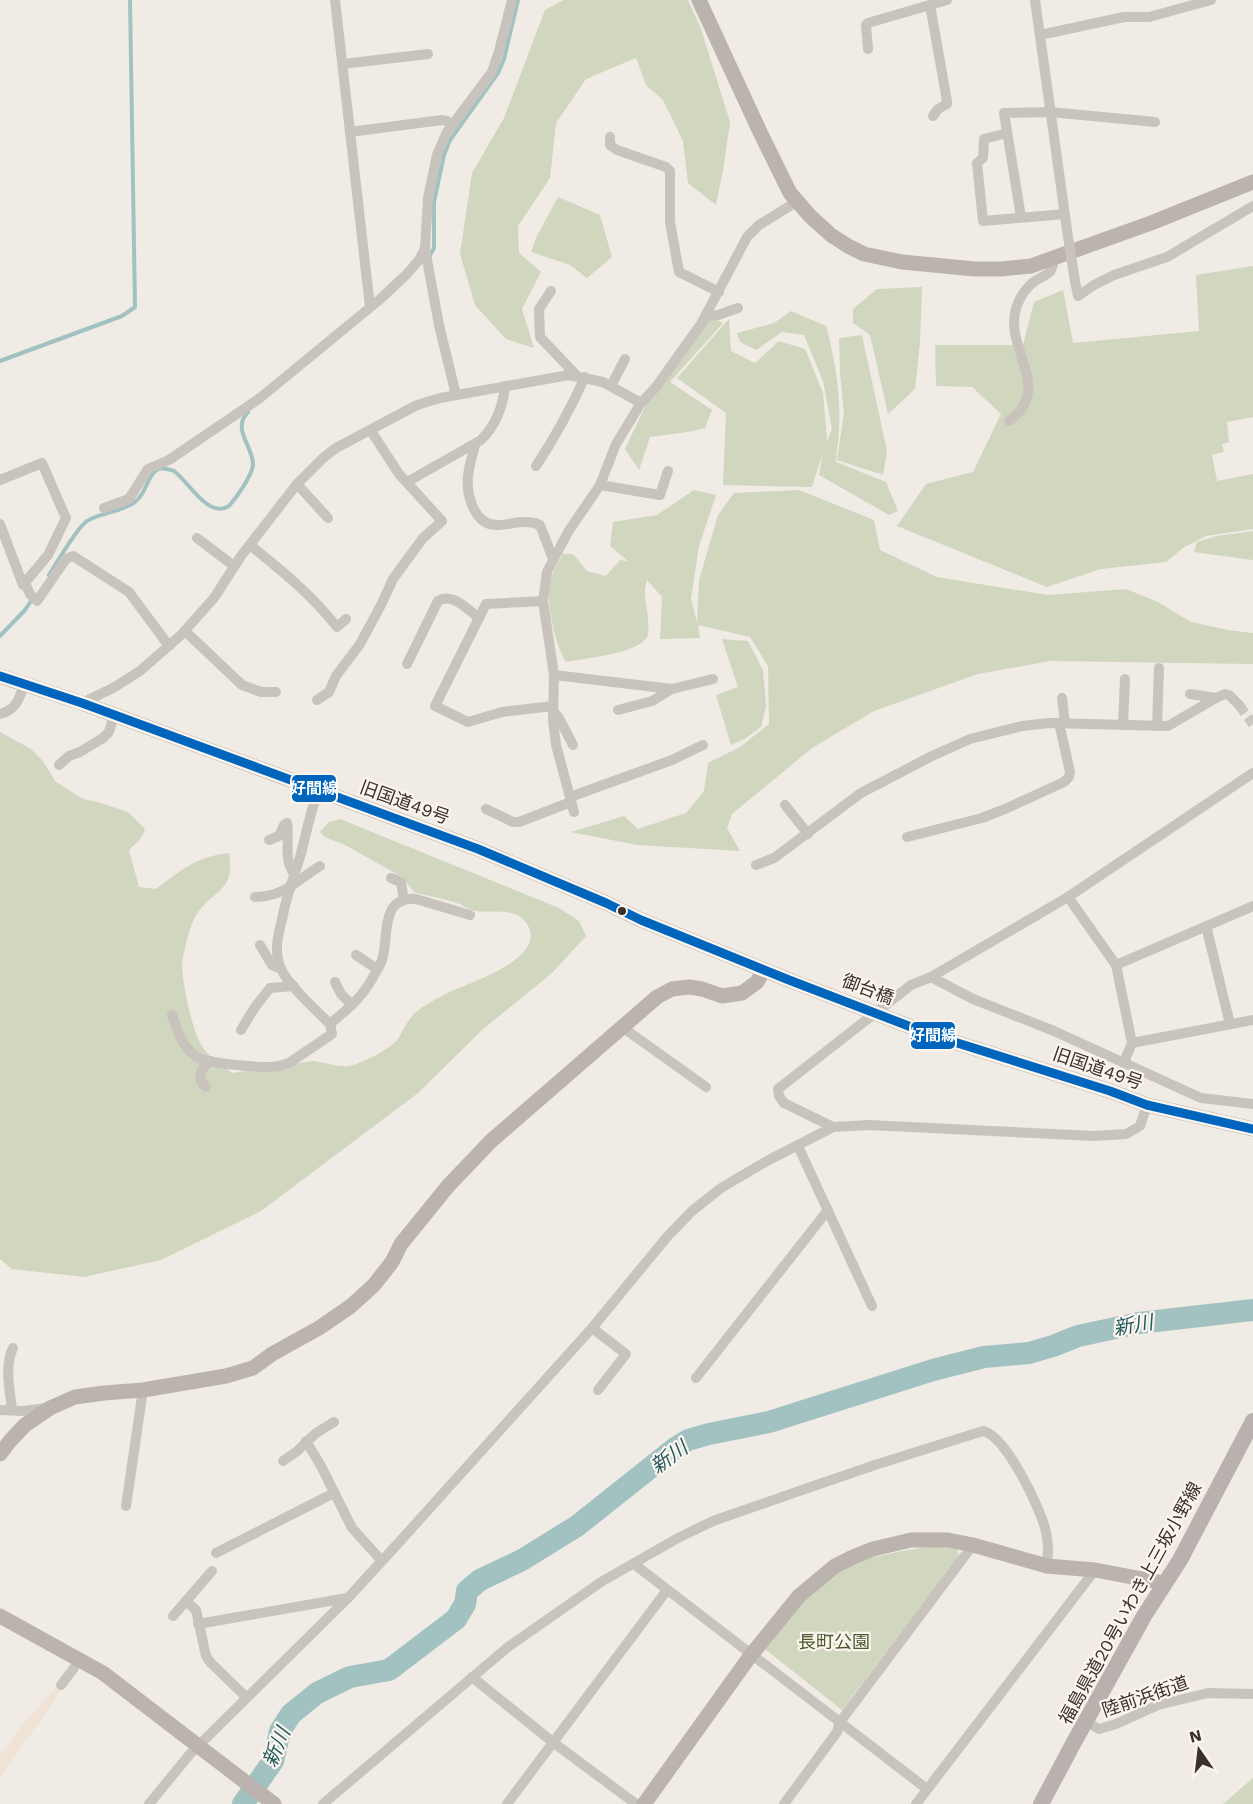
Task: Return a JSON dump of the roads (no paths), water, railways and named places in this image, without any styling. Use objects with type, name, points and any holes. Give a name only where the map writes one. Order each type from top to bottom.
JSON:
[{"type":"main road","name":"福島県道20号いわき上三坂小野線","points":[[1041,1804],[1085,1721],[1164,1583],[1180,1560],[1253,1420]]},
{"type":"street","points":[[335,0],[370,307]]},
{"type":"street","points":[[456,395],[439,325],[426,253],[426,215],[437,155],[452,126],[492,72],[512,0]]},
{"type":"street","points":[[699,0],[790,193],[831,235],[864,254],[902,262],[975,269],[1031,266],[1151,224],[1253,182]]},
{"type":"street","points":[[868,49],[866,26],[868,23],[947,0]]},
{"type":"street","points":[[1035,0],[1078,296],[1094,285],[1114,276],[1167,257],[1253,206]]},
{"type":"street","points":[[1040,35],[1124,17],[1149,17],[1211,0]]},
{"type":"street","points":[[930,5],[947,101],[947,104],[938,109],[933,116]]},
{"type":"street","points":[[343,64],[428,54]]},
{"type":"street","points":[[1021,217],[1004,113],[1050,112],[1155,122]]},
{"type":"street","points":[[351,132],[442,120],[452,126]]},
{"type":"street","points":[[1007,133],[984,139],[983,158],[976,163],[983,221],[1065,214]]},
{"type":"street","points":[[610,137],[610,145],[617,150],[666,167],[670,171],[670,222],[679,272],[719,292]]},
{"type":"street","points":[[572,804],[556,745],[553,708],[554,675],[543,601],[548,572],[568,532],[600,486],[616,444],[641,403],[656,387],[706,316],[747,237],[759,225],[798,201]]},
{"type":"street","points":[[104,508],[129,499],[148,469],[169,460],[260,398],[370,307],[406,275],[426,253]]},
{"type":"street","points":[[1009,421],[1020,413],[1026,401],[1028,379],[1015,332],[1014,314],[1021,297],[1030,285],[1051,271],[1055,259]]},
{"type":"street","points":[[551,291],[539,309],[540,337],[581,376]]},
{"type":"street","points":[[706,316],[718,315],[738,308]]},
{"type":"street","points":[[611,386],[625,360]]},
{"type":"street","points":[[82,704],[140,671],[185,631],[214,598],[234,566],[297,484],[336,448],[417,405],[456,395],[569,375],[603,382],[641,403]]},
{"type":"street","points":[[536,466],[554,441],[568,414],[581,376]]},
{"type":"street","points":[[407,482],[475,444],[488,433],[501,408],[505,386]]},
{"type":"street","points":[[317,700],[329,692],[336,676],[360,644],[393,579],[423,538],[442,521],[399,474],[371,431]]},
{"type":"street","points":[[475,444],[467,483],[471,503],[480,518],[494,525],[526,522],[540,525],[553,559]]},
{"type":"street","points":[[0,480],[42,463],[66,518],[48,555],[25,583]]},
{"type":"street","points":[[600,486],[660,495],[668,471]]},
{"type":"street","points":[[297,484],[328,518]]},
{"type":"street","points":[[0,524],[23,585],[25,583],[34,598],[66,559],[73,556],[129,592],[169,646]]},
{"type":"street","points":[[197,538],[234,566]]},
{"type":"street","points":[[250,545],[291,579],[337,627],[346,619]]},
{"type":"street","points":[[407,664],[438,601],[442,598],[457,601],[478,617]]},
{"type":"street","points":[[543,601],[486,604],[435,706],[468,722],[502,712],[553,708]]},
{"type":"street","points":[[185,631],[242,685],[261,692],[276,692]]},
{"type":"street","points":[[1157,726],[1159,668]]},
{"type":"street","points":[[554,675],[672,690]]},
{"type":"street","name":"旧国道49号","points":[[0,676],[478,849],[641,920],[789,980]]},
{"type":"street","points":[[1123,724],[1125,679]]},
{"type":"street","points":[[618,710],[651,701],[672,690],[713,680]]},
{"type":"street","points":[[0,714],[14,707],[24,685]]},
{"type":"street","points":[[1190,694],[1216,698]]},
{"type":"street","points":[[756,865],[774,858],[861,793],[954,746],[986,734],[1022,726],[1062,723],[1168,726],[1225,694],[1239,705]]},
{"type":"street","points":[[907,837],[1005,810],[1064,782],[1070,772],[1062,723],[1062,698]]},
{"type":"street","points":[[553,708],[573,745]]},
{"type":"street","points":[[59,765],[69,756],[103,738],[109,732],[114,716]]},
{"type":"street","points":[[486,809],[513,822],[519,822],[572,804],[703,745]]},
{"type":"street","points":[[833,1127],[784,1104],[778,1089],[911,986],[931,977],[1068,897],[1253,773]]},
{"type":"street","points":[[172,1015],[183,1042],[195,1056],[211,1061],[281,1066],[332,1034],[330,1024],[281,969],[276,946],[289,888],[318,791]]},
{"type":"street","points":[[785,805],[807,834]]},
{"type":"street","points":[[269,840],[279,836],[284,825],[287,824],[288,861],[294,873]]},
{"type":"street","points":[[255,897],[270,896],[289,888],[320,866]]},
{"type":"street","points":[[391,878],[400,882],[404,900]]},
{"type":"street","points":[[1068,897],[1116,965],[1132,1043],[1124,1062]]},
{"type":"street","points":[[330,1024],[367,988],[382,961],[393,908],[404,900],[416,899],[470,915]]},
{"type":"street","points":[[1116,965],[1253,906]]},
{"type":"street","points":[[1206,926],[1230,1024]]},
{"type":"street","points":[[260,945],[272,965],[281,969]]},
{"type":"street","points":[[356,955],[377,969]]},
{"type":"street","points":[[0,1454],[25,1425],[50,1408],[75,1397],[143,1390],[226,1376],[253,1368],[272,1354],[319,1328],[351,1306],[374,1285],[392,1262],[401,1244],[447,1186],[491,1141],[657,997],[672,989],[689,987],[722,996],[742,993],[757,982],[764,970]]},
{"type":"street","points":[[931,977],[973,999],[1054,1031],[1201,1098],[1253,1104]]},
{"type":"street","name":"御台橋","points":[[789,980],[932,1035]]},
{"type":"street","points":[[335,982],[341,994],[352,1005]]},
{"type":"street","points":[[241,1029],[270,988],[294,986]]},
{"type":"street","points":[[1132,1043],[1253,1020]]},
{"type":"street","points":[[622,1027],[706,1087]]},
{"type":"street","name":"旧国道49号","points":[[932,1035],[1110,1091],[1147,1105],[1253,1129]]},
{"type":"street","points":[[206,1087],[200,1079],[200,1071],[211,1061]]},
{"type":"street","points":[[149,1804],[202,1749],[246,1697],[348,1598],[592,1328],[667,1238],[692,1211],[721,1188],[833,1127],[869,1125],[1072,1135],[1126,1134],[1140,1126],[1147,1105]]},
{"type":"street","points":[[798,1146],[872,1306]]},
{"type":"street","points":[[696,1378],[828,1210]]},
{"type":"street","points":[[592,1328],[626,1354],[598,1390]]},
{"type":"street","points":[[12,1410],[8,1374],[13,1347]]},
{"type":"street","points":[[126,1506],[143,1390]]},
{"type":"street","points":[[0,1410],[50,1408]]},
{"type":"street","points":[[283,1461],[316,1433],[334,1422]]},
{"type":"street","points":[[323,1804],[508,1647],[601,1582],[678,1538],[713,1521],[875,1465],[983,1431],[989,1432],[1012,1458],[1041,1515],[1047,1536],[1047,1566]]},
{"type":"street","points":[[306,1441],[352,1528],[381,1560]]},
{"type":"street","points":[[216,1553],[334,1493]]},
{"type":"street","points":[[644,1804],[751,1655],[799,1596],[844,1561],[873,1549],[911,1540],[948,1540],[1047,1566],[1095,1570],[1164,1583]]},
{"type":"street","points":[[784,1804],[837,1732],[840,1722],[973,1545]]},
{"type":"street","points":[[634,1564],[927,1789]]},
{"type":"street","points":[[916,1804],[1095,1570]]},
{"type":"street","points":[[173,1616],[212,1571]]},
{"type":"street","points":[[507,1804],[667,1590]]},
{"type":"street","points":[[198,1624],[348,1598]]},
{"type":"street","points":[[186,1601],[196,1610],[206,1656],[246,1697]]},
{"type":"street","points":[[0,1616],[103,1673],[274,1804]]},
{"type":"street","points":[[61,1685],[74,1668]]},
{"type":"street","points":[[472,1677],[554,1743],[636,1804]]},
{"type":"street","name":"陸前浜街道","points":[[1085,1721],[1099,1729],[1158,1705],[1189,1697],[1208,1693],[1253,1694]]},
{"type":"waterway","points":[[0,361],[122,316],[135,307],[130,0]]},
{"type":"waterway","points":[[429,257],[434,248],[434,202],[444,155],[450,140],[498,73],[504,59],[518,0]]},
{"type":"waterway","points":[[49,575],[83,524],[135,502],[152,475],[160,468],[174,471],[206,504],[221,509],[229,506],[252,470],[252,459],[242,432],[243,418],[248,412]]},
{"type":"waterway","points":[[0,636],[25,610],[33,598]]},
{"type":"waterway","name":"新川","points":[[243,1804],[273,1761],[280,1731],[291,1714],[317,1693],[350,1677],[389,1670],[456,1619],[465,1604],[467,1591],[480,1580],[522,1560],[577,1526],[688,1440],[769,1422],[933,1370],[984,1357],[1029,1353],[1078,1336],[1139,1323],[1253,1310]]},
{"type":"tunnel","points":[[1239,705],[1253,724]]},
{"type":"park label","name":"長町公園","points":[[834,1641]]}]
